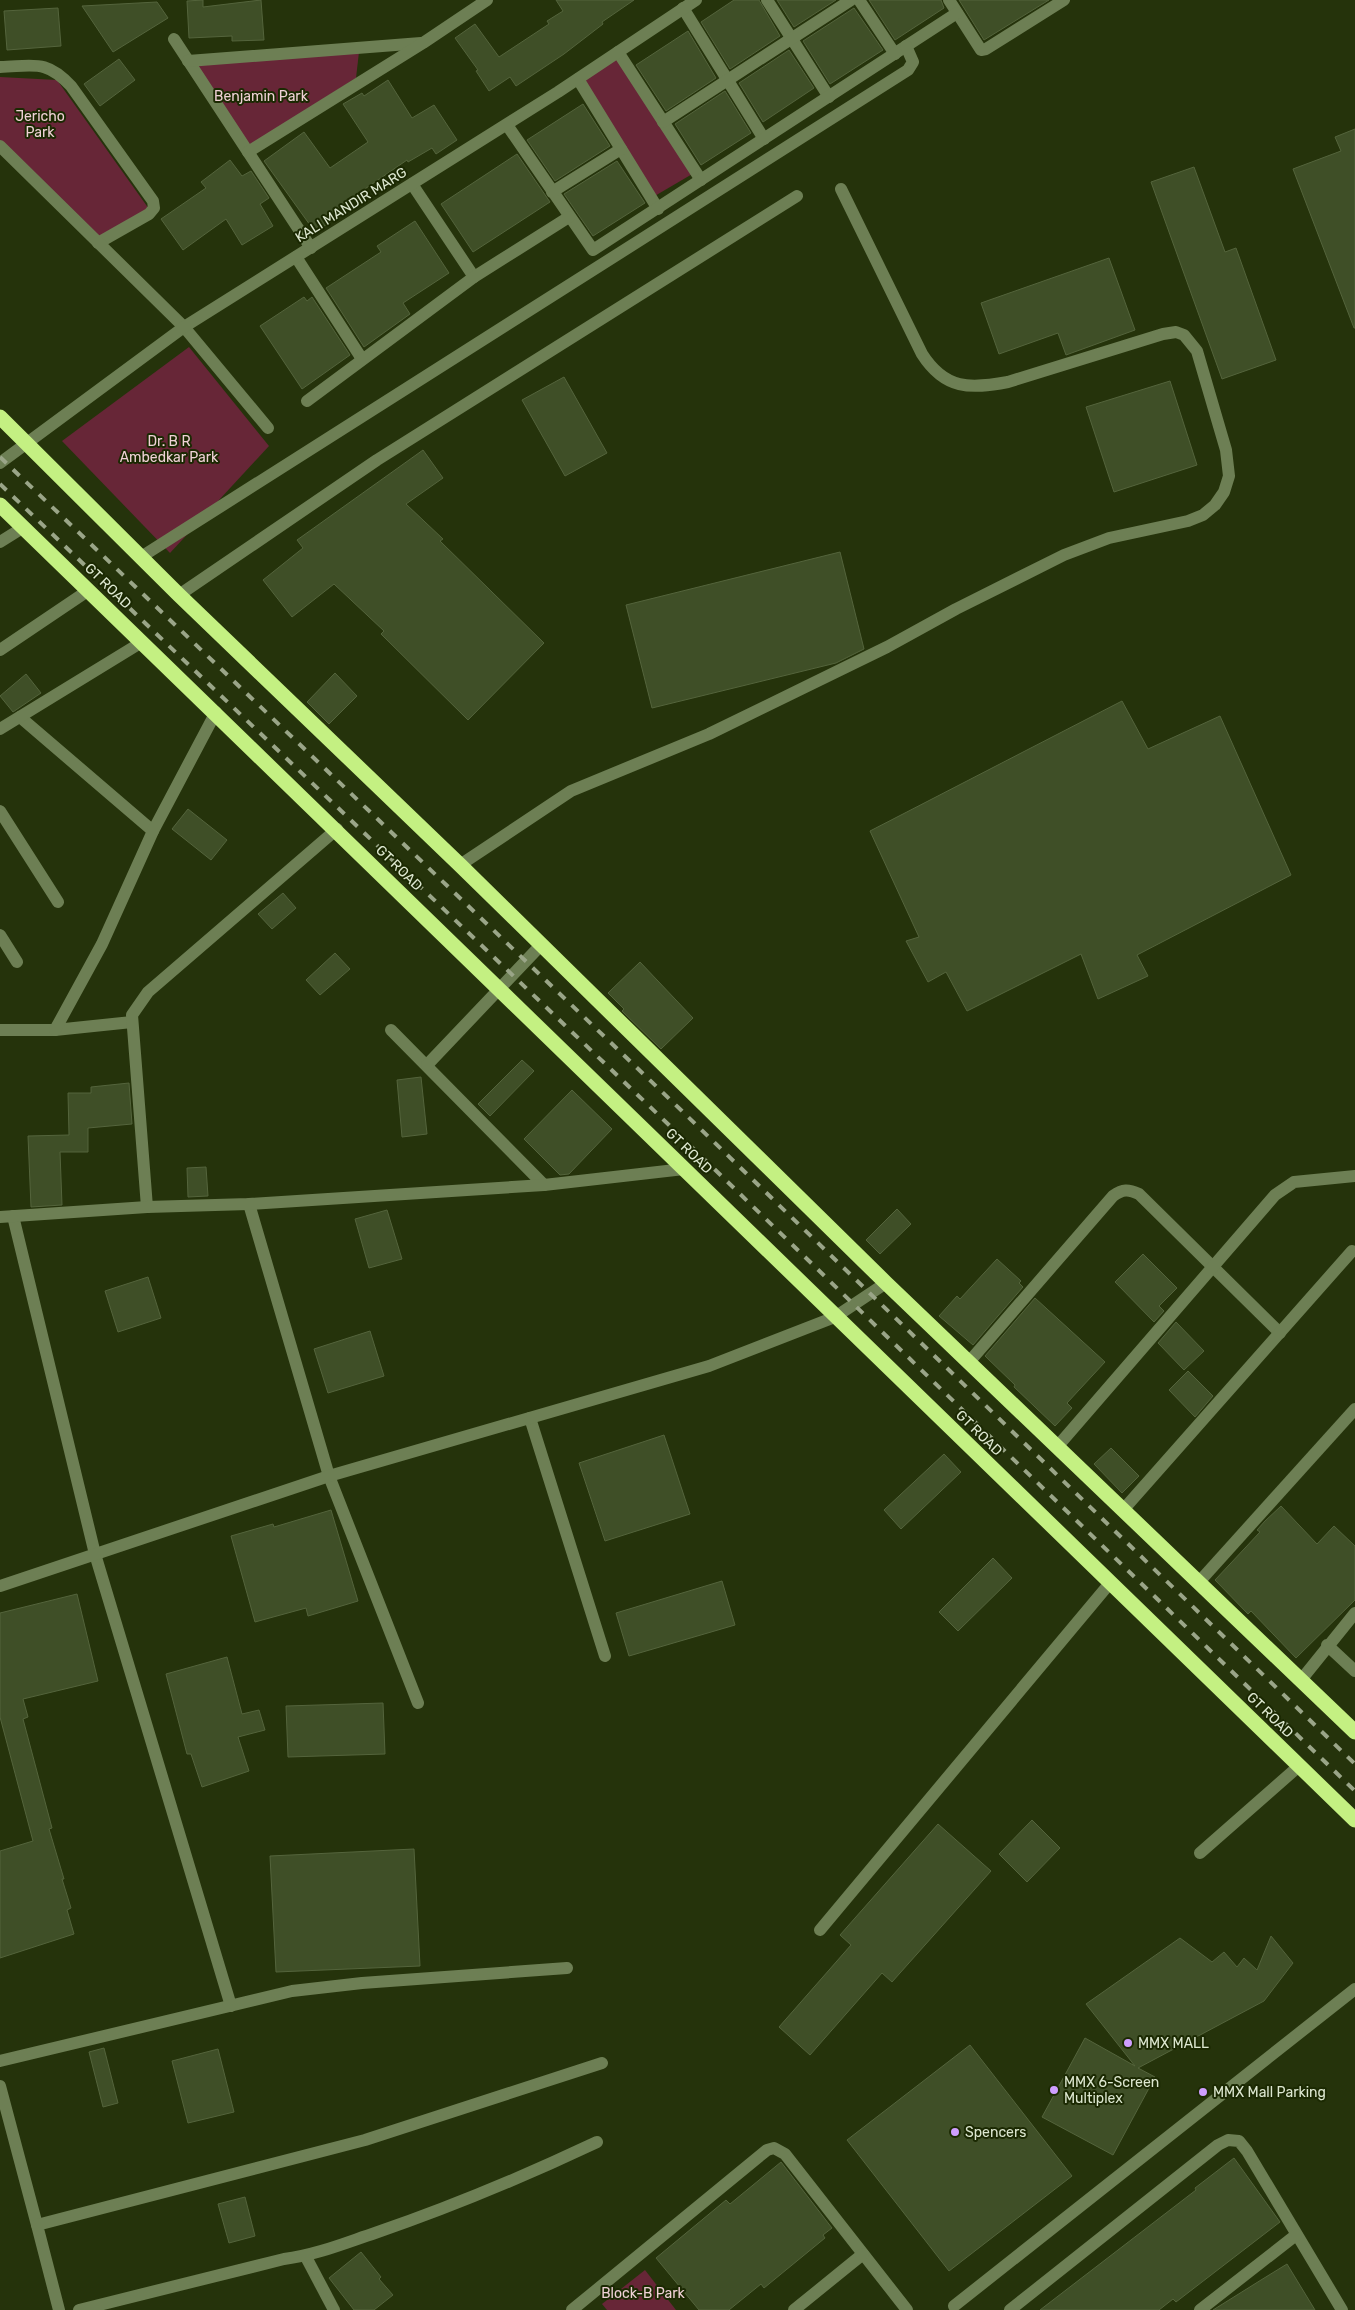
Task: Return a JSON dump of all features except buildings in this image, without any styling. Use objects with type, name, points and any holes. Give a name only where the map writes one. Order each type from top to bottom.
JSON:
[{"type":"highway","points":[[0,417],[179,595],[460,866],[886,1283],[1355,1732]]},
{"type":"highway","name":"GT ROAD","points":[[0,505],[337,829],[835,1317],[1355,1820]]},
{"type":"street","points":[[248,152],[423,43],[487,0]]},
{"type":"street","name":"KALI MANDIR MARG","points":[[0,463],[26,442],[184,328],[507,125],[696,0]]},
{"type":"street","points":[[767,0],[829,97]]},
{"type":"street","points":[[663,122],[850,0]]},
{"type":"street","points":[[859,0],[895,54]]},
{"type":"street","points":[[949,0],[981,50],[986,49],[1047,4],[1064,0]]},
{"type":"street","points":[[683,8],[764,139]]},
{"type":"street","points":[[507,125],[592,250],[658,209],[957,13]]},
{"type":"street","points":[[174,39],[310,248]]},
{"type":"street","points":[[188,61],[423,43]]},
{"type":"street","points":[[141,557],[908,70],[913,62],[906,46]]},
{"type":"street","points":[[618,52],[701,180]]},
{"type":"street","points":[[0,67],[42,66],[52,68],[61,75],[71,86],[153,201],[154,208],[149,214],[98,243]]},
{"type":"street","points":[[578,79],[658,209]]},
{"type":"street","points":[[0,146],[184,328],[268,428]]},
{"type":"street","points":[[552,192],[621,149]]},
{"type":"street","points":[[412,184],[474,277]]},
{"type":"street","points":[[460,866],[571,791],[708,734],[887,647],[949,612],[1064,554],[1100,541],[1188,521],[1203,515],[1215,505],[1224,492],[1229,476],[1226,450],[1197,351],[1184,335],[1176,332],[1163,334],[1008,382],[984,386],[957,385],[936,372],[922,354],[841,189]]},
{"type":"street","points":[[179,595],[377,460],[797,196]]},
{"type":"street","points":[[307,401],[474,277],[569,217]]},
{"type":"street","points":[[296,257],[362,359]]},
{"type":"street","points":[[0,542],[24,528]]},
{"type":"street","points":[[0,650],[89,590]]},
{"type":"street","points":[[0,729],[142,642]]},
{"type":"street","points":[[55,1030],[102,944],[153,831],[216,712]]},
{"type":"street","points":[[20,716],[153,831]]},
{"type":"street","points":[[0,811],[58,902]]},
{"type":"street","points":[[147,1207],[132,1014],[148,992],[337,829]]},
{"type":"street","points":[[0,935],[17,962]]},
{"type":"street","points":[[427,1065],[541,945]]},
{"type":"street","points":[[0,1030],[55,1030],[132,1022]]},
{"type":"street","points":[[391,1030],[544,1185]]},
{"type":"street","points":[[232,2006],[95,1554],[6,1216],[147,1207],[249,1204],[544,1185],[684,1169]]},
{"type":"street","points":[[1057,1446],[1285,1186],[1294,1182],[1355,1176]]},
{"type":"street","points":[[969,1362],[1113,1196],[1122,1190],[1131,1190],[1139,1194],[1280,1333]]},
{"type":"street","points":[[249,1204],[328,1476],[418,1703]]},
{"type":"street","points":[[1123,1510],[1352,1251]]},
{"type":"street","points":[[0,1586],[328,1476],[709,1366],[835,1317],[886,1283]]},
{"type":"street","points":[[1199,1582],[1355,1409]]},
{"type":"street","points":[[530,1418],[605,1656]]},
{"type":"street","points":[[820,1930],[1110,1583]]},
{"type":"street","points":[[1300,1680],[1355,1613]]},
{"type":"street","points":[[1327,1645],[1355,1671]]},
{"type":"street","points":[[1200,1853],[1299,1766]]},
{"type":"street","points":[[0,2061],[292,1991],[330,1985],[567,1968]]},
{"type":"street","points":[[954,2306],[1355,1989]]},
{"type":"street","points":[[37,2225],[365,2140],[602,2063]]},
{"type":"street","points":[[0,2086],[59,2310]]},
{"type":"street","points":[[1010,2310],[1218,2145],[1228,2140],[1238,2141],[1247,2151],[1342,2310]]},
{"type":"street","points":[[79,2310],[284,2259],[306,2257],[415,2219],[532,2172],[597,2142]]},
{"type":"street","points":[[572,2310],[760,2156],[774,2148],[785,2154],[907,2310]]},
{"type":"street","points":[[1205,2308],[1296,2235]]},
{"type":"street","points":[[794,2310],[863,2254]]},
{"type":"street","points":[[306,2257],[334,2310]]},
{"type":"green space","name":"Benjamin Park","points":[[359,52],[356,78],[249,146],[194,64]]},
{"type":"green space","points":[[617,55],[694,173],[653,197],[582,80]]},
{"type":"green space","name":"Jericho Park","points":[[0,77],[57,80],[149,209],[99,237],[0,141]]},
{"type":"green space","name":"Dr. B R Ambedkar Park","points":[[189,347],[269,446],[170,553],[62,441]]},
{"type":"green space","name":"Block-B Park","points":[[645,2270],[676,2310],[607,2310],[602,2304]]},
{"type":"railway","points":[[0,457],[682,1111],[1355,1764]]},
{"type":"railway","points":[[0,484],[669,1125],[1355,1791]]},
{"type":"place","name":"MMX MALL","points":[[1128,2043]]},
{"type":"place","name":"MMX 6-Screen Multiplex","points":[[1054,2090]]},
{"type":"place","name":"MMX Mall Parking","points":[[1203,2092]]},
{"type":"place","name":"Spencers","points":[[955,2132]]}]
